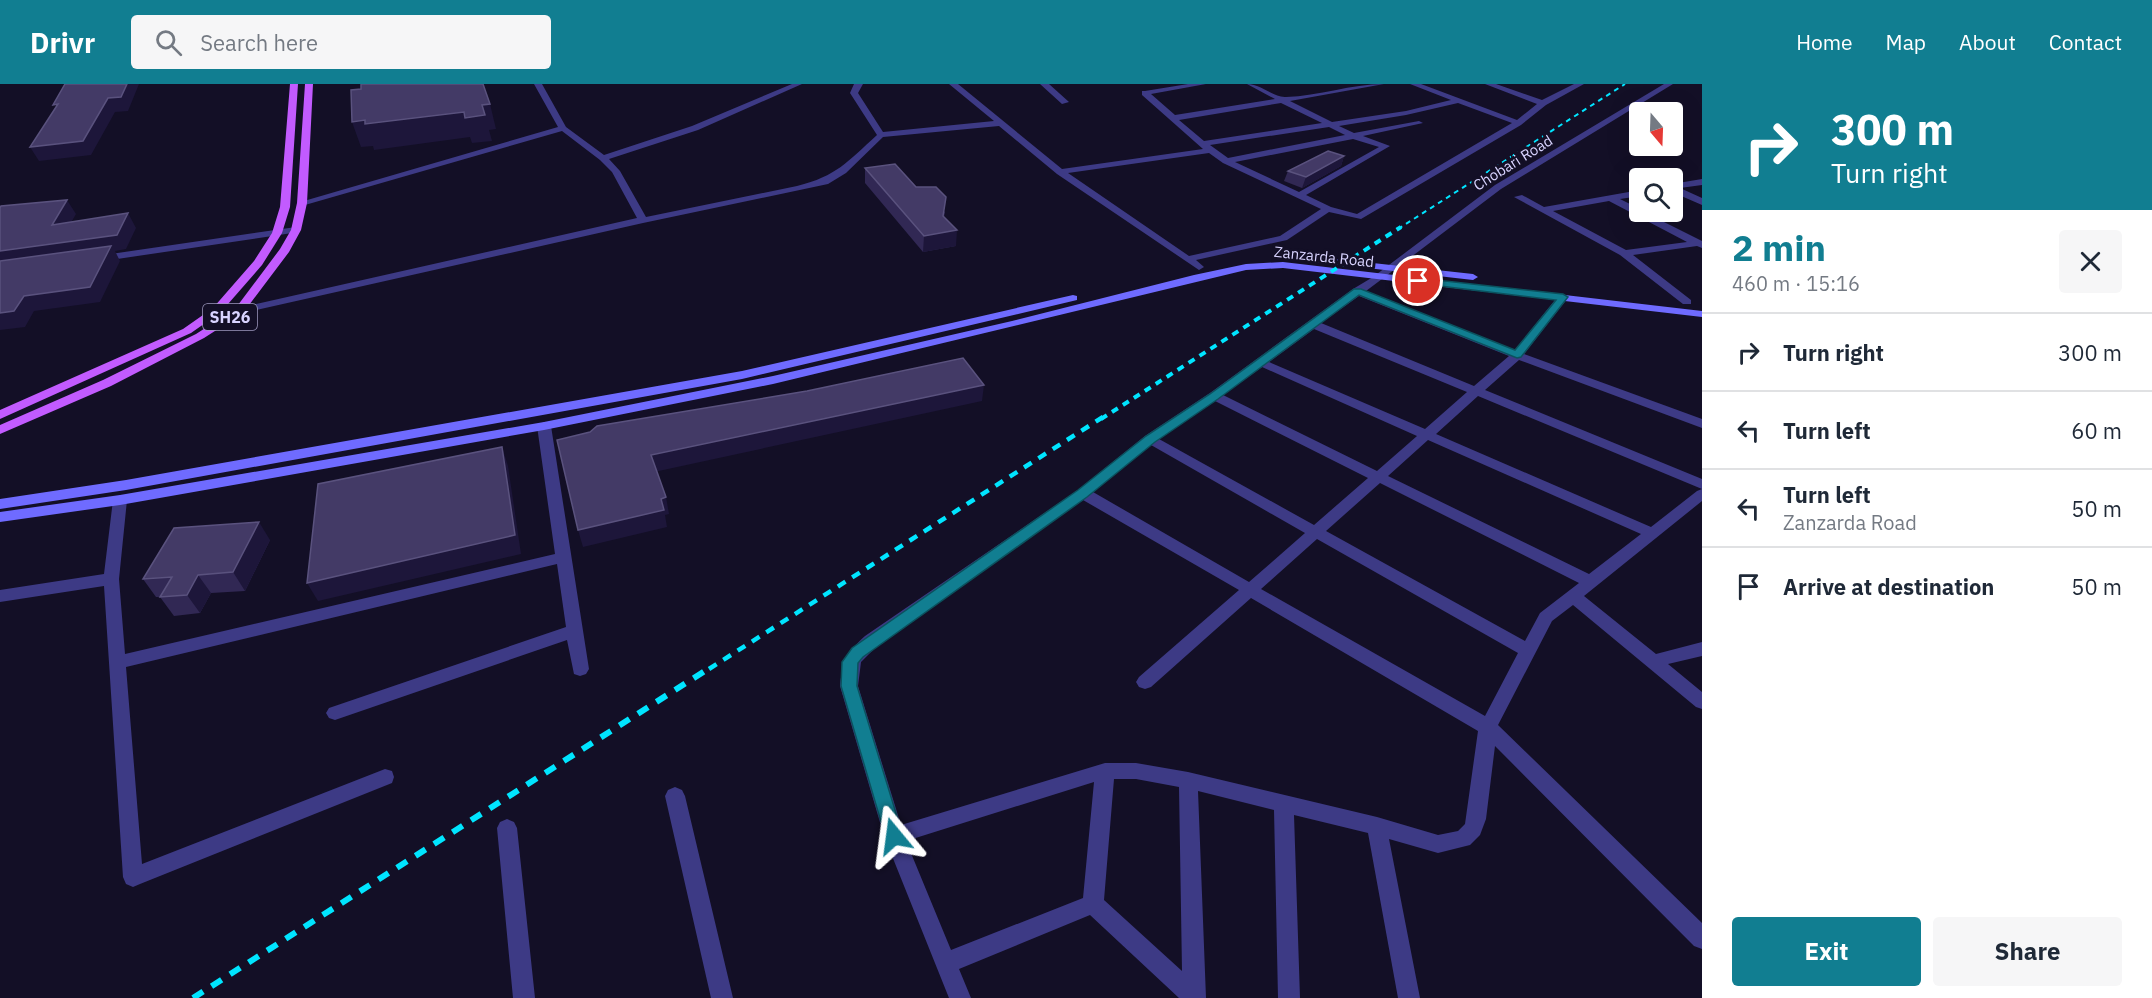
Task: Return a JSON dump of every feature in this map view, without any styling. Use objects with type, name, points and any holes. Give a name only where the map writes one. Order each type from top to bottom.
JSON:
[{"type":"main road","name":"SH26","points":[[0,415],[187,331],[212,313],[258,263],[277,233],[285,207],[294,84]]},
{"type":"main road","name":"SH26","points":[[0,430],[107,383],[200,336],[239,311],[285,250],[296,230],[302,203],[309,84]]},
{"type":"main road","points":[[0,517],[120,500],[544,426],[773,380],[1013,324],[1197,273],[1264,257],[1393,268],[1702,303]]},
{"type":"main road","name":"Zanzarda Road","points":[[1197,273],[1271,265],[1702,314]]},
{"type":"main road","points":[[0,504],[126,485],[742,375],[1097,293],[1197,273]]},
{"type":"street","points":[[538,84],[563,128],[603,158],[616,171],[643,220]]},
{"type":"street","points":[[603,158],[694,128],[798,84]]},
{"type":"street","points":[[859,84],[855,87],[854,93],[881,135]]},
{"type":"street","points":[[953,84],[1060,172],[1145,232],[1188,259],[1197,273]]},
{"type":"street","points":[[1044,84],[1065,102]]},
{"type":"street","points":[[1202,84],[1145,93],[1202,144],[1227,161],[1328,209],[1358,217],[1518,123],[1543,103],[1580,84]]},
{"type":"street","points":[[1251,84],[1355,136],[1386,146],[1300,195]]},
{"type":"street","points":[[1174,118],[1380,84]]},
{"type":"street","points":[[1414,84],[1518,123]]},
{"type":"street","points":[[1489,84],[1543,103]]},
{"type":"street","name":"Chobari Road","points":[[960,998],[894,836],[849,686],[850,662],[871,641],[1083,494],[1150,439],[1393,268],[1498,187],[1669,84]]},
{"type":"street","points":[[1202,144],[1406,113],[1458,101]]},
{"type":"street","points":[[212,313],[239,311],[643,220],[756,199],[825,182],[843,171],[881,135],[1003,123]]},
{"type":"street","points":[[1227,161],[1419,123]]},
{"type":"street","points":[[302,203],[563,128]]},
{"type":"street","points":[[1329,152],[1355,136]]},
{"type":"street","points":[[1060,172],[1211,150]]},
{"type":"street","points":[[1272,182],[1281,177]]},
{"type":"street","points":[[1683,186],[1702,182]]},
{"type":"street","points":[[1683,193],[1702,202]]},
{"type":"street","points":[[1542,210],[1629,195]]},
{"type":"street","points":[[1520,197],[1624,253],[1687,302]]},
{"type":"street","points":[[1610,198],[1701,244]]},
{"type":"street","points":[[1188,259],[1283,238],[1328,209]]},
{"type":"street","points":[[81,261],[296,230]]},
{"type":"street","points":[[1624,253],[1701,244]]},
{"type":"street","points":[[1358,291],[1517,355],[1702,424]]},
{"type":"street","points":[[1145,682],[1517,355],[1563,297]]},
{"type":"street","points":[[1313,324],[1702,484]]},
{"type":"street","points":[[1260,362],[1652,533]]},
{"type":"street","points":[[1214,396],[1378,479],[1591,582]]},
{"type":"street","points":[[544,426],[580,669]]},
{"type":"street","points":[[1150,439],[1528,651]]},
{"type":"street","points":[[1083,494],[1488,727],[1702,938]]},
{"type":"street","points":[[894,836],[1105,771],[1136,771],[1188,780],[1284,803],[1438,844],[1455,842],[1469,835],[1476,819],[1488,727],[1546,617],[1702,494]]},
{"type":"street","points":[[120,500],[111,579],[132,877],[385,777]]},
{"type":"street","points":[[117,663],[564,557]]},
{"type":"street","points":[[0,596],[111,579]]},
{"type":"street","points":[[1573,596],[1702,702]]},
{"type":"street","points":[[335,713],[574,631]]},
{"type":"street","points":[[1652,662],[1702,649]]},
{"type":"street","points":[[1093,904],[1105,771]]},
{"type":"street","points":[[1188,780],[1194,997]]},
{"type":"street","points":[[675,796],[722,998]]},
{"type":"street","points":[[1284,803],[1289,998]]},
{"type":"street","points":[[1377,826],[1409,998]]},
{"type":"street","points":[[507,828],[524,998]]},
{"type":"street","points":[[946,963],[1093,904]]},
{"type":"street","points":[[1093,904],[1194,997]]},
{"type":"building","points":[[65,84],[127,84],[121,97],[108,98],[83,141],[30,147],[58,104],[53,105]]},
{"type":"building","points":[[361,84],[483,84],[490,104],[482,105],[485,115],[465,118],[464,112],[365,124],[365,120],[352,122],[351,90],[361,89]]},
{"type":"building","points":[[1328,151],[1344,156],[1306,177],[1288,171]]},
{"type":"building","points":[[895,164],[916,187],[936,187],[946,197],[943,216],[957,230],[924,236],[865,168]]},
{"type":"building","points":[[67,200],[52,225],[128,213],[117,235],[0,251],[1,206]]},
{"type":"building","points":[[111,246],[90,287],[24,296],[14,311],[0,313],[0,261]]},
{"type":"building","points":[[963,358],[984,385],[651,455],[666,497],[661,499],[664,510],[578,530],[557,440],[590,432],[597,426],[807,391]]},
{"type":"building","points":[[502,447],[515,535],[307,583],[318,484]]},
{"type":"building","points":[[259,522],[233,572],[198,575],[187,595],[160,597],[172,577],[143,579],[174,528]]},
{"type":"railway","points":[[1398,229],[1625,84]]},
{"type":"railway","points":[[1101,419],[1401,227]]},
{"type":"railway","points":[[709,669],[1103,417]]},
{"type":"railway","points":[[193,998],[711,667]]},
{"type":"route","points":[[894,836],[849,686],[850,662],[857,653],[1083,494],[1150,439],[1214,396],[1358,291],[1517,355],[1563,297],[1418,281]]}]
